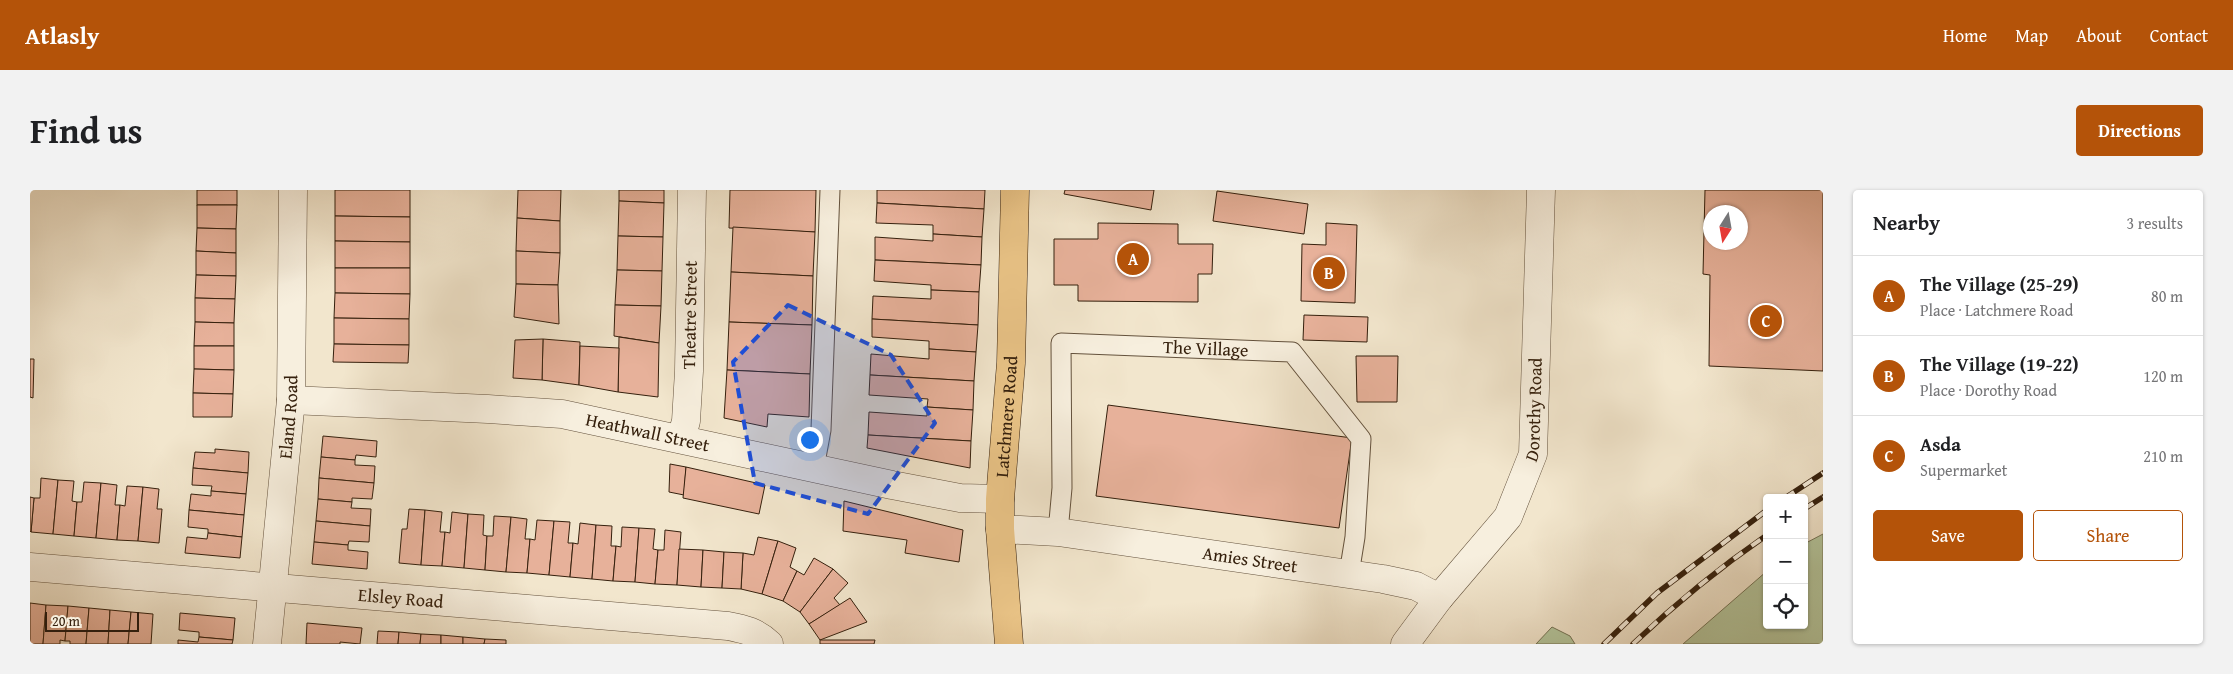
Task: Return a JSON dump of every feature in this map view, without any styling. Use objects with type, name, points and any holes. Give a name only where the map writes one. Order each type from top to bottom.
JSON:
[{"type":"highway","name":"Latchmere Road","points":[[1009,644],[1000,529],[1000,499],[1011,363],[1014,190]]},
{"type":"street","name":"Eland Road","points":[[268,644],[290,400],[293,190]]},
{"type":"street","name":"Theatre Street","points":[[681,439],[686,421],[689,371],[692,190]]},
{"type":"street","name":"Dorothy Road","points":[[1439,598],[1508,517],[1533,454],[1541,190]]},
{"type":"street","name":"Heathwall Street","points":[[290,400],[478,408],[562,414],[960,498],[1000,499]]},
{"type":"street","name":"Amies Street","points":[[1000,529],[1058,532],[1349,574],[1416,586],[1439,598]]},
{"type":"street","name":"Elsley Road","points":[[30,567],[728,626],[748,630],[763,638],[768,644]]},
{"type":"street","points":[[1405,644],[1439,598]]},
{"type":"lane","points":[[814,468],[821,430],[830,190]]},
{"type":"lane","name":"The Village","points":[[1058,532],[1062,488],[1061,343],[1292,352],[1362,440],[1355,537],[1349,574]]},
{"type":"highlighted area","points":[[788,305],[891,355],[935,423],[868,514],[755,483],[733,362]]},
{"type":"green space","points":[[1823,534],[1823,644],[1683,644],[1763,574],[1763,629],[1808,629],[1808,542]]},
{"type":"green space","points":[[1552,627],[1570,636],[1575,644],[1536,644]]},
{"type":"building","points":[[197,190],[237,190],[237,205],[197,205]]},
{"type":"building","points":[[335,190],[410,190],[410,217],[335,216]]},
{"type":"building","points":[[518,190],[561,190],[560,221],[517,218]]},
{"type":"building","points":[[619,190],[664,190],[664,203],[619,201]]},
{"type":"building","points":[[730,190],[816,190],[815,232],[729,228]]},
{"type":"building","points":[[877,190],[985,190],[984,209],[877,203]]},
{"type":"building","points":[[1065,190],[1154,190],[1151,210],[1064,194]]},
{"type":"building","points":[[1705,190],[1823,190],[1823,371],[1709,366],[1710,275],[1703,274],[1704,250],[1748,250],[1748,205],[1705,205]]},
{"type":"building","points":[[1217,191],[1308,204],[1304,234],[1213,221]]},
{"type":"building","points":[[619,201],[664,203],[663,237],[618,236]]},
{"type":"building","points":[[877,203],[984,209],[982,237],[933,234],[933,225],[876,223]]},
{"type":"building","points":[[197,205],[237,205],[236,229],[197,228]]},
{"type":"building","points":[[335,216],[410,217],[410,242],[335,241]]},
{"type":"building","points":[[517,218],[560,221],[560,253],[516,251]]},
{"type":"building","points":[[1098,223],[1178,224],[1178,244],[1213,244],[1212,274],[1198,274],[1198,302],[1078,301],[1078,285],[1054,285],[1054,239],[1098,239]]},
{"type":"building","points":[[1326,223],[1357,225],[1355,303],[1301,301],[1302,244],[1326,245]]},
{"type":"building","points":[[733,227],[815,232],[813,276],[731,272]]},
{"type":"building","points":[[197,228],[236,229],[236,253],[196,251]]},
{"type":"building","points":[[933,234],[982,237],[981,265],[875,260],[875,237],[933,241]]},
{"type":"building","points":[[618,236],[663,237],[662,271],[617,270]]},
{"type":"building","points":[[335,241],[410,242],[410,268],[335,268]]},
{"type":"building","points":[[196,251],[236,253],[236,276],[196,275]]},
{"type":"building","points":[[516,251],[560,253],[558,285],[516,284]]},
{"type":"building","points":[[875,260],[981,265],[979,292],[931,290],[931,285],[874,281]]},
{"type":"building","points":[[335,268],[410,268],[410,294],[335,293]]},
{"type":"building","points":[[617,270],[662,271],[661,306],[615,305]]},
{"type":"building","points":[[731,272],[813,276],[812,325],[729,322]]},
{"type":"building","points":[[196,275],[236,276],[235,299],[195,298]]},
{"type":"building","points":[[516,284],[558,285],[559,324],[514,317]]},
{"type":"building","points":[[931,290],[979,292],[978,325],[872,319],[873,296],[931,299]]},
{"type":"building","points":[[335,293],[410,294],[409,319],[334,318]]},
{"type":"building","points":[[195,298],[235,299],[234,323],[195,322]]},
{"type":"building","points":[[615,305],[661,306],[659,343],[614,336]]},
{"type":"building","points":[[1304,315],[1368,317],[1367,342],[1303,340]]},
{"type":"building","points":[[334,318],[409,319],[409,345],[334,344]]},
{"type":"building","points":[[872,319],[978,325],[976,352],[929,349],[929,341],[872,337]]},
{"type":"building","points":[[195,322],[234,323],[234,346],[194,346]]},
{"type":"building","points":[[729,322],[812,325],[810,374],[727,370]]},
{"type":"building","points":[[619,337],[659,343],[658,397],[618,392]]},
{"type":"building","points":[[543,339],[580,342],[579,385],[542,380]]},
{"type":"building","points":[[543,339],[542,380],[513,378],[515,340]]},
{"type":"building","points":[[334,344],[409,345],[408,363],[333,362]]},
{"type":"building","points":[[194,346],[234,346],[234,370],[194,369]]},
{"type":"building","points":[[580,346],[619,348],[618,392],[579,385]]},
{"type":"building","points":[[929,349],[976,352],[974,381],[870,375],[871,354],[929,359]]},
{"type":"building","points":[[1356,356],[1398,356],[1397,402],[1357,402]]},
{"type":"building","points":[[30,359],[34,359],[33,398],[30,397]]},
{"type":"building","points":[[194,369],[234,370],[233,394],[193,393]]},
{"type":"building","points":[[727,370],[810,374],[809,417],[768,414],[767,427],[724,418]]},
{"type":"building","points":[[870,375],[974,381],[973,410],[927,407],[928,399],[869,395]]},
{"type":"building","points":[[193,393],[233,394],[232,417],[193,417]]},
{"type":"building","points":[[1108,405],[1352,438],[1339,528],[1096,496]]},
{"type":"building","points":[[927,407],[973,410],[971,441],[868,435],[869,412],[927,416]]},
{"type":"building","points":[[868,435],[971,441],[970,468],[867,448]]},
{"type":"building","points":[[323,436],[377,441],[376,457],[356,455],[355,460],[321,457]]},
{"type":"building","points":[[215,449],[249,452],[248,473],[193,468],[195,452],[215,453]]},
{"type":"building","points":[[321,457],[355,460],[355,465],[375,466],[374,483],[319,478]]},
{"type":"building","points":[[670,464],[686,467],[684,495],[669,492]]},
{"type":"building","points":[[686,467],[765,485],[759,514],[683,498]]},
{"type":"building","points":[[193,468],[248,473],[246,494],[211,491],[212,486],[192,485]]},
{"type":"building","points":[[41,478],[58,480],[53,534],[31,532],[34,498],[40,498]]},
{"type":"building","points":[[319,478],[374,483],[372,499],[352,498],[352,502],[318,499]]},
{"type":"building","points":[[58,480],[74,481],[72,501],[77,502],[74,536],[53,534]]},
{"type":"building","points":[[84,482],[101,483],[96,538],[74,536],[77,502],[82,502]]},
{"type":"building","points":[[101,483],[117,485],[115,505],[120,505],[117,540],[96,538]]},
{"type":"building","points":[[127,486],[143,487],[138,541],[117,540],[120,505],[125,506]]},
{"type":"building","points":[[143,487],[159,489],[157,509],[162,509],[159,543],[138,541]]},
{"type":"building","points":[[211,491],[246,494],[244,515],[189,510],[191,494],[211,496]]},
{"type":"building","points":[[30,497],[34,498],[31,532],[30,531]]},
{"type":"building","points":[[318,499],[352,502],[351,508],[371,509],[370,526],[316,521]]},
{"type":"building","points":[[844,501],[963,530],[959,562],[905,553],[907,540],[843,531]]},
{"type":"building","points":[[409,509],[425,510],[421,565],[399,563],[402,529],[407,529]]},
{"type":"building","points":[[189,510],[244,515],[242,537],[208,533],[208,529],[188,527]]},
{"type":"building","points":[[425,510],[442,512],[440,532],[445,532],[442,566],[421,565]]},
{"type":"building","points":[[452,512],[468,514],[464,568],[442,566],[445,532],[450,533]]},
{"type":"building","points":[[468,514],[484,515],[483,535],[487,536],[485,570],[464,568]]},
{"type":"building","points":[[494,516],[511,517],[506,572],[485,570],[487,536],[493,536]]},
{"type":"building","points":[[511,517],[527,519],[525,539],[530,539],[527,573],[506,572]]},
{"type":"building","points":[[537,520],[554,521],[549,575],[527,573],[530,539],[535,540]]},
{"type":"building","points":[[316,521],[370,526],[369,542],[349,541],[348,545],[314,542]]},
{"type":"building","points":[[554,521],[570,522],[568,543],[573,543],[570,577],[549,575]]},
{"type":"building","points":[[580,523],[596,525],[592,579],[570,577],[573,543],[578,544]]},
{"type":"building","points":[[596,525],[612,526],[611,546],[616,546],[613,581],[592,579]]},
{"type":"building","points":[[622,527],[639,528],[635,582],[613,581],[616,546],[621,547]]},
{"type":"building","points":[[639,528],[655,529],[653,549],[658,550],[655,584],[635,582]]},
{"type":"building","points":[[665,530],[681,532],[677,585],[655,584],[658,550],[664,550]]},
{"type":"building","points":[[208,533],[242,537],[240,558],[185,553],[187,537],[207,539]]},
{"type":"building","points":[[758,537],[778,541],[762,594],[741,589],[743,553],[754,555]]},
{"type":"building","points":[[778,541],[796,548],[790,567],[797,571],[783,601],[762,594]]},
{"type":"building","points":[[314,542],[348,545],[348,550],[368,552],[367,569],[312,564]]},
{"type":"building","points":[[679,549],[703,550],[701,587],[677,585]]},
{"type":"building","points":[[703,550],[724,552],[722,588],[701,587]]},
{"type":"building","points":[[724,552],[743,553],[741,589],[722,588]]},
{"type":"building","points":[[814,558],[833,569],[800,612],[783,601],[797,571],[804,575]]},
{"type":"building","points":[[833,569],[848,583],[834,598],[840,605],[809,624],[800,612]]},
{"type":"building","points":[[850,598],[867,622],[820,640],[809,624]]},
{"type":"building","points":[[30,603],[46,605],[43,644],[30,644]]},
{"type":"building","points":[[46,605],[68,606],[65,641],[60,640],[60,644],[43,644]]},
{"type":"building","points":[[68,606],[89,608],[86,644],[70,644],[70,641],[65,641]]},
{"type":"building","points":[[89,608],[110,610],[108,644],[86,644]]},
{"type":"building","points":[[110,610],[131,612],[128,644],[108,644]]},
{"type":"building","points":[[131,612],[153,614],[151,644],[128,644]]},
{"type":"building","points":[[180,613],[235,618],[233,640],[199,637],[199,632],[179,630]]},
{"type":"building","points":[[307,623],[362,628],[360,644],[340,642],[340,644],[306,644]]},
{"type":"building","points":[[378,631],[399,632],[398,644],[377,644]]},
{"type":"building","points":[[399,632],[421,634],[420,644],[398,644]]},
{"type":"building","points":[[421,634],[441,635],[441,644],[420,644]]},
{"type":"building","points":[[441,635],[463,637],[463,644],[441,644]]},
{"type":"building","points":[[199,637],[233,640],[232,644],[178,644],[178,640],[198,642]]},
{"type":"building","points":[[463,637],[485,639],[484,644],[463,644]]},
{"type":"building","points":[[485,639],[506,640],[506,644],[484,644]]},
{"type":"building","points":[[820,640],[875,640],[874,644],[820,644]]},
{"type":"railway","points":[[1791,494],[1823,473]]},
{"type":"railway","points":[[1808,506],[1823,497]]},
{"type":"railway","points":[[1604,644],[1657,593],[1763,513]]},
{"type":"railway","points":[[1633,644],[1698,587],[1763,538]]},
{"type":"place","name":"The Village (25-29)","points":[[1133,259]]},
{"type":"place","name":"The Village (19-22)","points":[[1329,273]]},
{"type":"place","name":"Asda","points":[[1766,321]]}]
